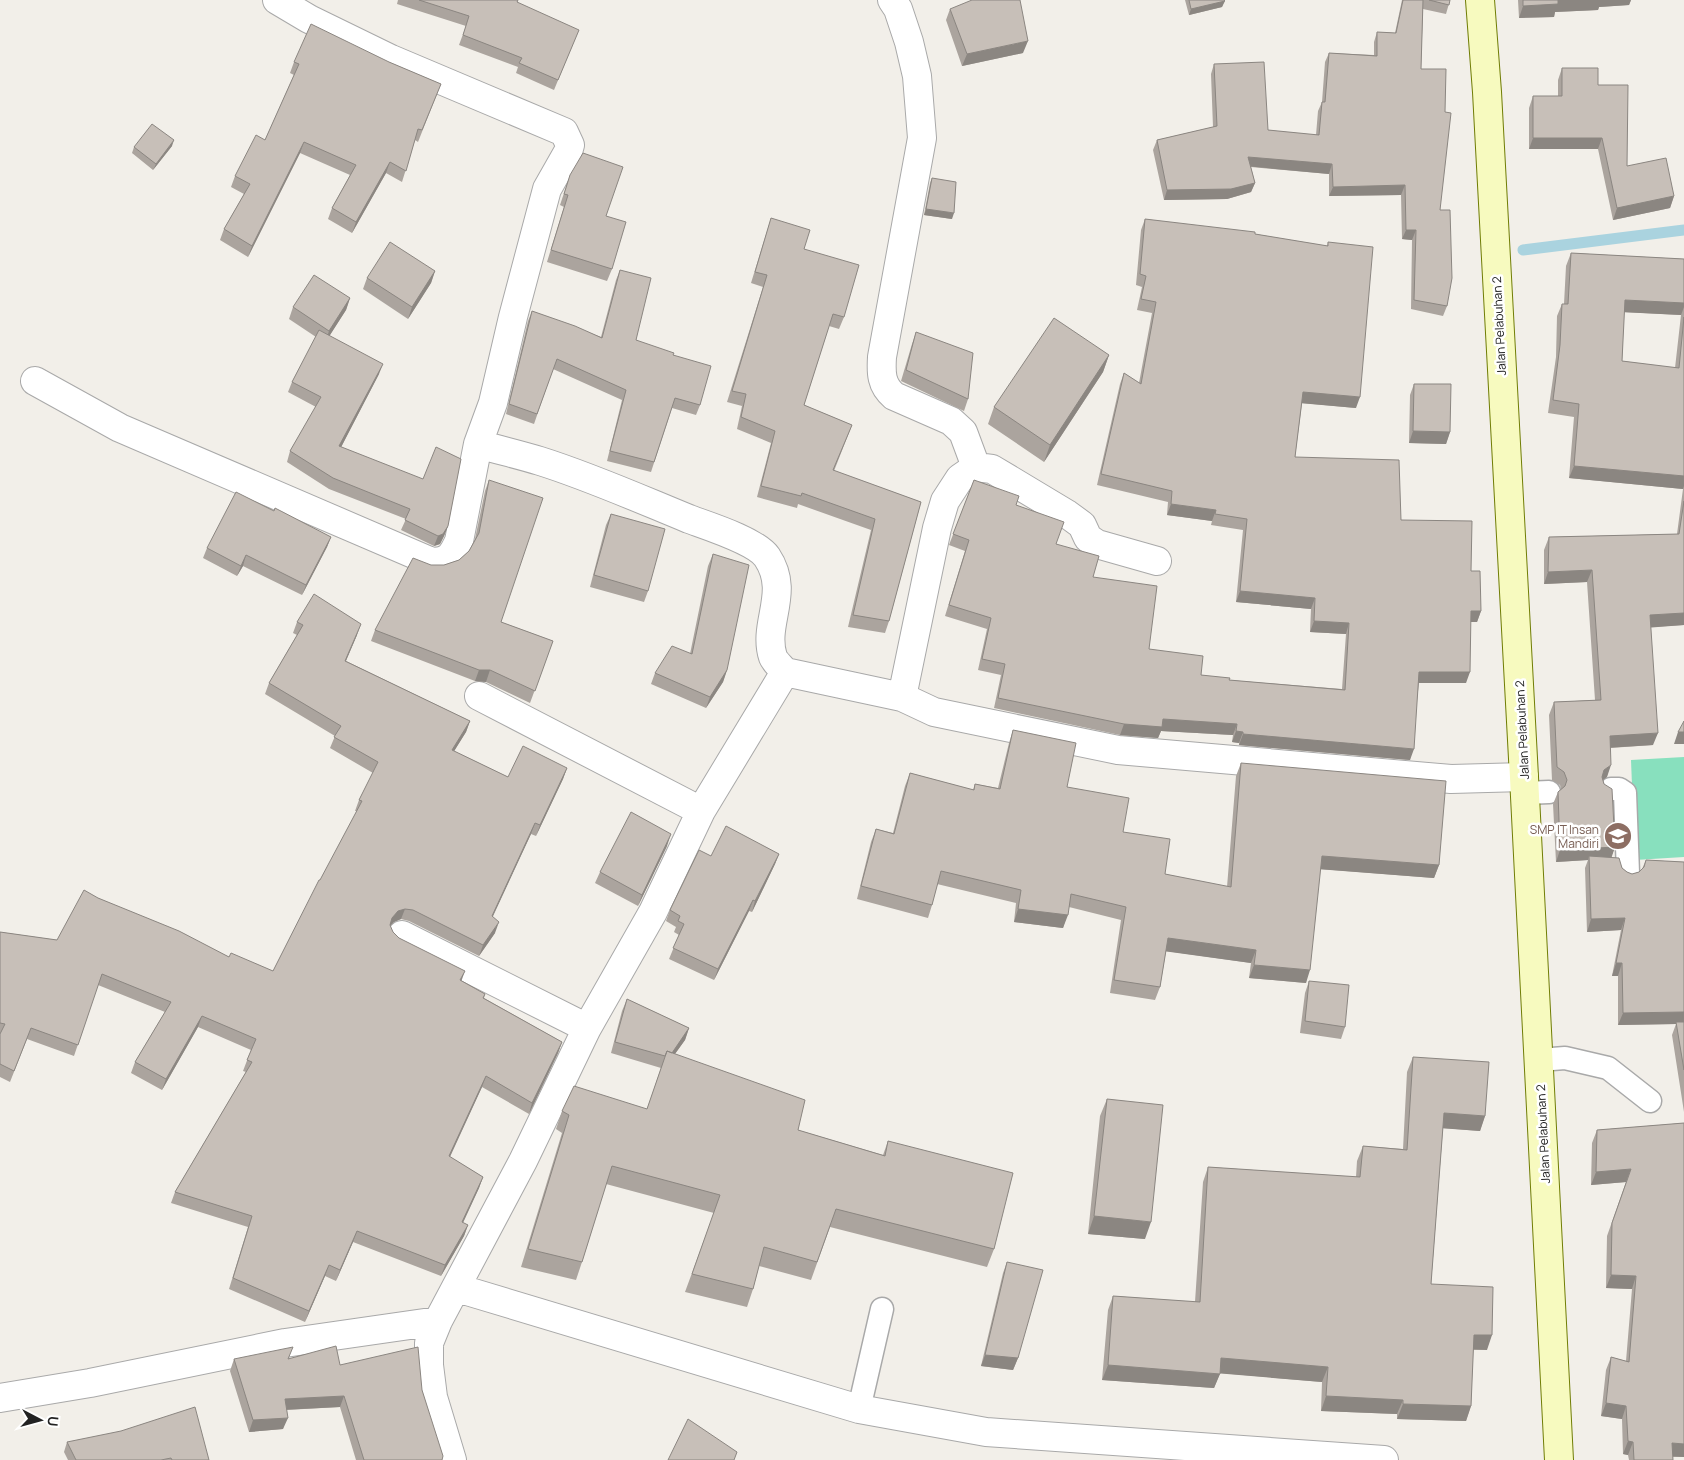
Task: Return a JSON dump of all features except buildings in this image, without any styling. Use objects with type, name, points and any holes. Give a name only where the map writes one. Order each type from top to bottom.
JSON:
[{"type":"main road","name":"Jalan Pelabuhan 2","points":[[1480,0],[1533,788],[1539,1060],[1559,1460]]},
{"type":"street","points":[[35,381],[120,428],[432,562],[444,561],[454,552],[459,541],[478,444],[493,402],[512,317],[547,190],[568,152],[570,145],[568,137],[554,126],[391,59],[277,0]]},
{"type":"street","points":[[892,0],[898,9],[909,42],[916,76],[922,138],[882,357],[881,377],[887,390],[894,396],[951,421],[963,432],[976,466]]},
{"type":"street","points":[[478,444],[540,461],[583,476],[735,536],[766,555],[773,569],[777,584],[777,602],[770,634],[773,658],[785,672],[902,697],[934,712],[1118,750],[1533,788]]},
{"type":"street","points":[[902,697],[937,528],[945,501],[960,478],[976,466],[992,469],[1067,514],[1082,525],[1088,538],[1096,544],[1157,561]]},
{"type":"street","points":[[452,1460],[433,1397],[429,1365],[429,1343],[438,1321],[523,1162],[587,1028],[653,912],[701,811],[785,672]]},
{"type":"street","points":[[479,696],[701,811]]},
{"type":"street","points":[[402,935],[587,1028]]},
{"type":"street","points":[[457,1288],[858,1409],[986,1432],[1384,1460]]},
{"type":"street","points":[[0,1398],[90,1383],[285,1343],[438,1321]]},
{"type":"lane","points":[[1611,790],[1619,788],[1625,793],[1628,873]]},
{"type":"lane","points":[[1539,1060],[1566,1058],[1608,1068],[1650,1101]]},
{"type":"lane","points":[[858,1409],[882,1309]]},
{"type":"green space","points":[[1684,757],[1684,857],[1635,860],[1631,760]]},
{"type":"waterway","points":[[1523,250],[1684,230]]},
{"type":"place","name":"SMP IT Insan Mandiri","points":[[1618,836]]}]
